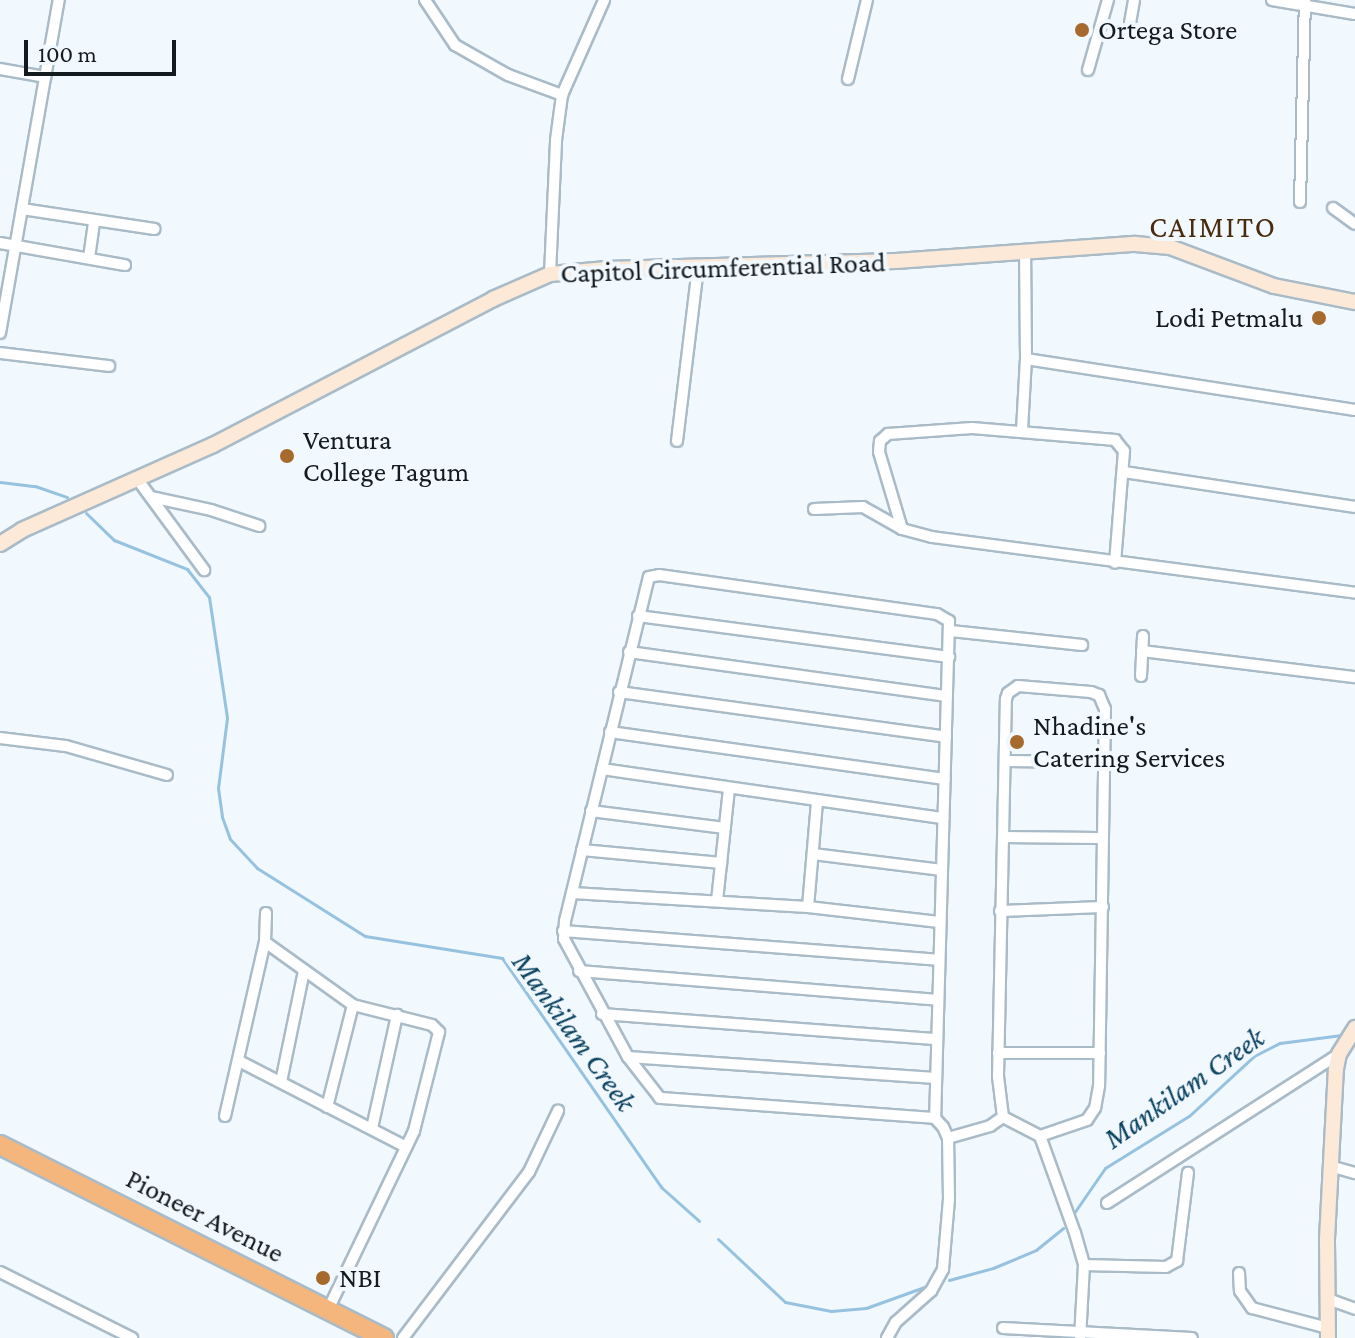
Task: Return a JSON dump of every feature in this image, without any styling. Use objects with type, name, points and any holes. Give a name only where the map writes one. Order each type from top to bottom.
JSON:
[{"type":"highway","name":"Pioneer Avenue","points":[[0,1145],[384,1338]]},
{"type":"main road","name":"Capitol Circumferential Road","points":[[0,544],[22,530],[138,480],[285,409],[526,282],[550,274],[896,261],[1120,244],[1170,247],[1274,286],[1355,302]]},
{"type":"main road","points":[[1328,1333],[1330,1166],[1339,1054],[1355,1028]]},
{"type":"street","points":[[0,333],[3,300],[16,245],[59,0]]},
{"type":"street","points":[[425,0],[455,45],[508,75],[562,95]]},
{"type":"street","points":[[550,274],[556,140],[562,95],[604,0]]},
{"type":"street","points":[[848,79],[867,0]]},
{"type":"street","points":[[1088,70],[1108,0]]},
{"type":"street","points":[[1130,23],[1134,0]]},
{"type":"street","points":[[1272,0],[1305,2],[1355,14]]},
{"type":"street","points":[[1300,202],[1305,2]]},
{"type":"street","points":[[0,69],[45,77]]},
{"type":"street","points":[[1333,208],[1355,224]]},
{"type":"street","points":[[22,209],[155,229]]},
{"type":"street","points":[[89,258],[94,222]]},
{"type":"street","points":[[0,243],[125,265]]},
{"type":"street","points":[[1022,430],[1026,359],[1025,250]]},
{"type":"street","points":[[677,441],[698,267]]},
{"type":"street","points":[[0,353],[109,366]]},
{"type":"street","points":[[1026,359],[1355,410]]},
{"type":"street","points":[[902,529],[879,452],[883,437],[972,428],[1022,430],[1120,442],[1124,451],[1124,472],[1115,563]]},
{"type":"street","points":[[1124,472],[1355,507]]},
{"type":"street","points":[[138,480],[204,570]]},
{"type":"street","points":[[151,497],[211,510],[259,526]]},
{"type":"street","points":[[814,509],[863,507],[902,529],[932,537],[1355,593]]},
{"type":"street","points":[[887,1338],[896,1322],[931,1291],[943,1269],[948,1226],[948,1138],[935,1118],[935,1078],[949,621],[937,614],[659,575],[646,580],[563,931],[579,971],[602,1014],[654,1093],[667,1099],[935,1118]]},
{"type":"street","points":[[638,616],[949,657]]},
{"type":"street","points":[[951,631],[1082,645]]},
{"type":"street","points":[[1141,676],[1143,636]]},
{"type":"street","points":[[1142,651],[1355,677]]},
{"type":"street","points":[[629,652],[947,696]]},
{"type":"street","points":[[1024,685],[1099,695],[1105,709],[1099,1086],[1092,1113],[1077,1126],[1040,1136],[1003,1117],[998,1053],[1008,693],[1024,685]]},
{"type":"street","points":[[619,692],[946,737]]},
{"type":"street","points":[[610,732],[945,779]]},
{"type":"street","points":[[0,738],[66,746],[167,775]]},
{"type":"street","points":[[1005,761],[1104,762]]},
{"type":"street","points":[[602,769],[943,818]]},
{"type":"street","points":[[717,901],[729,789]]},
{"type":"street","points":[[808,907],[817,801]]},
{"type":"street","points":[[591,811],[725,828]]},
{"type":"street","points":[[1003,837],[1103,838]]},
{"type":"street","points":[[582,850],[721,863]]},
{"type":"street","points":[[813,854],[942,870]]},
{"type":"street","points":[[572,893],[808,907],[939,922]]},
{"type":"street","points":[[1000,911],[1103,907]]},
{"type":"street","points":[[225,1116],[265,942],[266,913]]},
{"type":"street","points":[[563,931],[938,960]]},
{"type":"street","points":[[265,942],[353,1005],[432,1025],[439,1032],[423,1107],[328,1310]]},
{"type":"street","points":[[281,1082],[304,971]]},
{"type":"street","points":[[579,971],[938,1000]]},
{"type":"street","points":[[327,1107],[353,1005]]},
{"type":"street","points":[[602,1014],[937,1039]]},
{"type":"street","points":[[372,1128],[397,1015]]},
{"type":"street","points":[[998,1053],[1100,1053]]},
{"type":"street","points":[[1107,1203],[1339,1054]]},
{"type":"street","points":[[628,1057],[935,1078]]},
{"type":"street","points":[[239,1061],[406,1147]]},
{"type":"street","points":[[403,1338],[529,1172],[558,1111]]},
{"type":"street","points":[[948,1138],[990,1126],[1003,1117]]},
{"type":"street","points":[[1040,1136],[1084,1265],[1080,1335]]},
{"type":"street","points":[[1330,1166],[1355,1173]]},
{"type":"street","points":[[1084,1265],[1166,1267],[1177,1261],[1188,1173]]},
{"type":"street","points":[[0,1272],[132,1338]]},
{"type":"street","points":[[1239,1273],[1240,1291],[1252,1308],[1328,1333]]},
{"type":"street","points":[[1328,1299],[1355,1309]]},
{"type":"street","points":[[1003,1328],[1080,1335],[1192,1338]]},
{"type":"waterway","name":"Mankilam Creek","points":[[0,482],[35,486],[67,497]]},
{"type":"waterway","name":"Mankilam Creek","points":[[86,513],[114,540],[187,569],[209,597],[227,718],[218,788],[222,817],[230,839],[257,868],[365,936],[502,958],[661,1187],[699,1221]]},
{"type":"waterway","name":"Mankilam Creek","points":[[1074,1213],[1105,1168],[1189,1116],[1254,1056],[1280,1043],[1341,1035]]},
{"type":"waterway","name":"Mankilam Creek","points":[[949,1280],[993,1268],[1036,1250],[1063,1228]]},
{"type":"waterway","name":"Mankilam Creek","points":[[718,1239],[785,1302],[831,1311],[866,1308],[927,1286]]},
{"type":"place","name":"Ortega Store","points":[[1082,30]]},
{"type":"place","name":"Lodi Petmalu","points":[[1319,318]]},
{"type":"place","name":"Ventura College Tagum","points":[[287,456]]},
{"type":"place","name":"Nhadine's Catering Services","points":[[1017,742]]},
{"type":"place","name":"NBI","points":[[323,1278]]},
{"type":"district","name":"CAIMITO","points":[[1213,227]]}]
